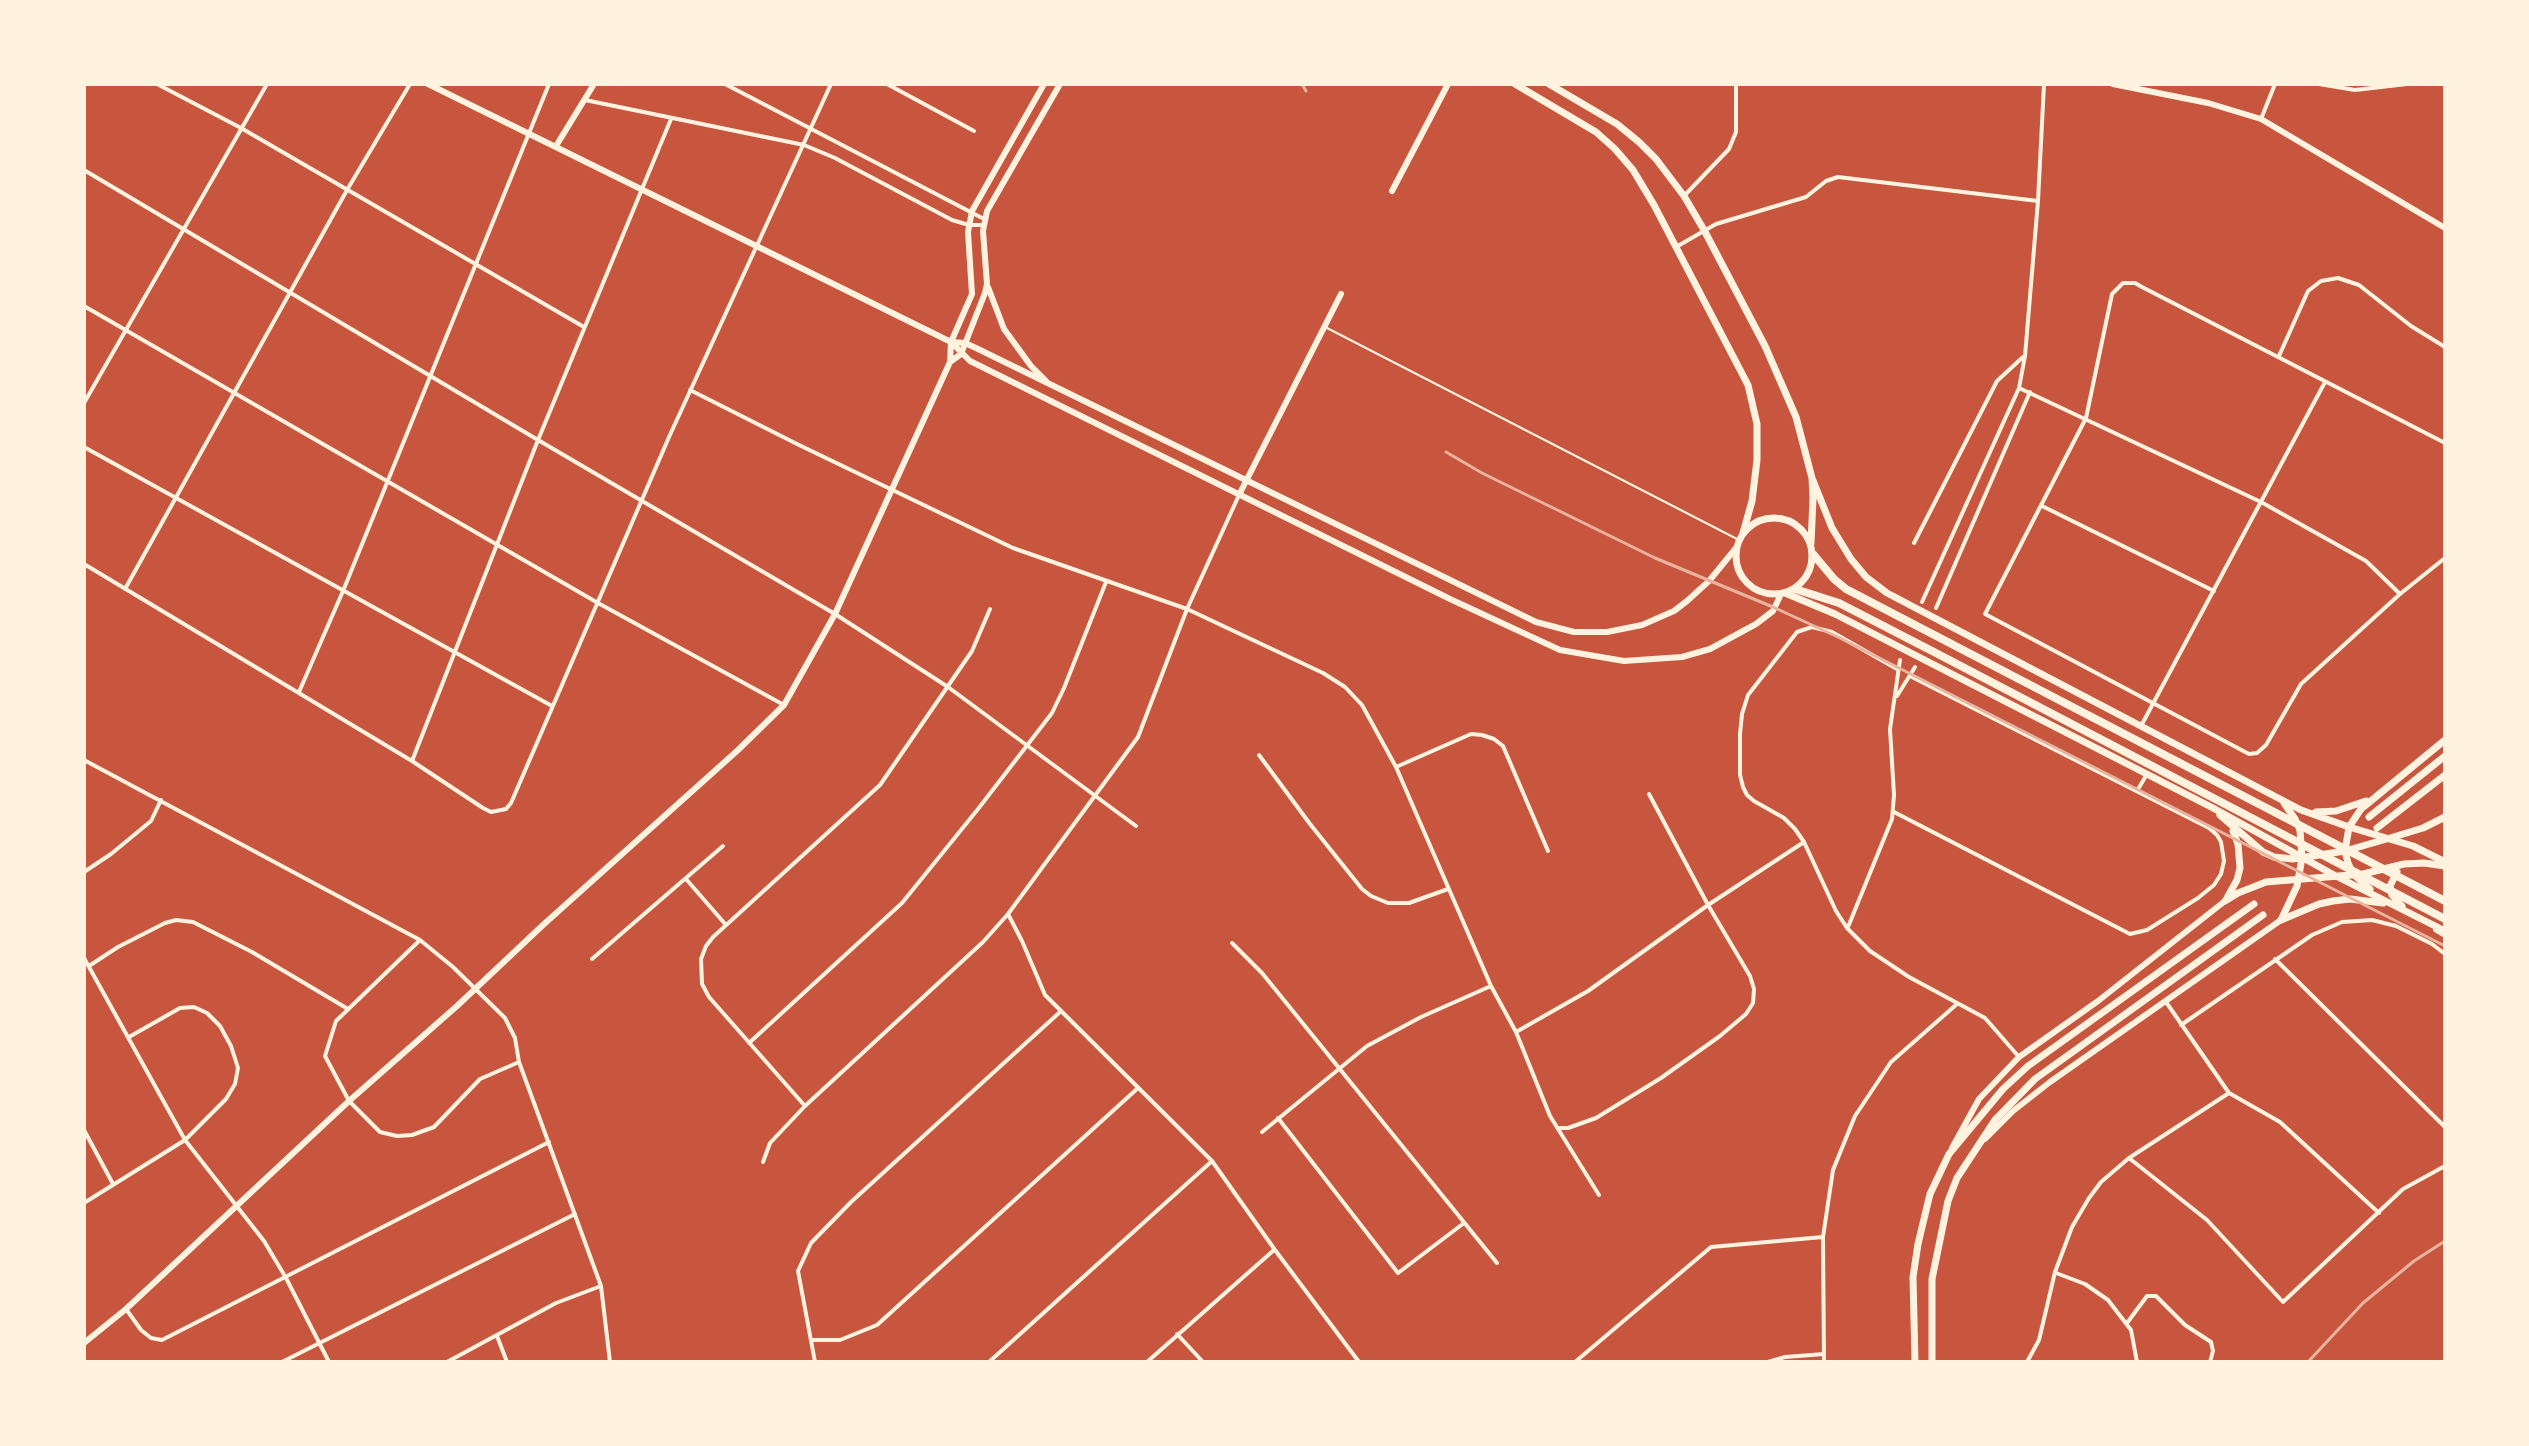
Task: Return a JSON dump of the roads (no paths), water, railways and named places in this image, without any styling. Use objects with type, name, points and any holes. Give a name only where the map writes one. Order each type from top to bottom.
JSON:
[{"type":"highway","points":[[1813,554],[1840,585],[2445,901]]},
{"type":"highway","points":[[1795,589],[1849,609],[2048,710],[2445,919]]},
{"type":"main road","points":[[428,84],[951,342],[965,343],[1536,622],[1574,632],[1607,632],[1642,625],[1674,611],[1709,581],[1752,525],[1762,520],[1786,520],[1805,533],[1811,543]]},
{"type":"main road","points":[[556,146],[594,84]]},
{"type":"main road","points":[[84,1343],[126,1309],[349,1101],[729,759],[784,705],[835,614],[950,362],[951,342],[972,294],[969,225],[972,211],[1044,84]]},
{"type":"main road","points":[[1052,387],[1012,342],[998,315],[987,284],[984,222],[991,204],[1060,84]]},
{"type":"main road","points":[[1392,191],[1448,84]]},
{"type":"main road","points":[[1515,84],[1573,117],[1615,149],[1633,170],[1748,385],[1757,424],[1757,460],[1752,501],[1739,540],[1737,567],[1748,585],[1767,594],[1783,594],[1835,614],[2213,808],[2445,933]]},
{"type":"main road","points":[[951,342],[970,361],[1450,599],[1560,650],[1624,661],[1682,657],[1710,649],[1756,624],[1773,611],[1783,594],[1795,589],[1809,574],[1813,554],[1812,478],[1805,444],[1784,384],[1684,196],[1639,142],[1617,124],[1549,84]]},
{"type":"main road","points":[[2113,84],[2208,103],[2261,119],[2445,228]]},
{"type":"main road","points":[[950,362],[961,354],[987,284]]},
{"type":"main road","points":[[1240,493],[1341,294]]},
{"type":"main road","points":[[1812,478],[1841,545],[1866,577],[1887,593],[2301,810],[2390,838],[2445,864]]},
{"type":"main road","points":[[1450,599],[1458,585]]},
{"type":"main road","points":[[2389,902],[2353,874],[2345,851],[2349,827],[2361,809],[2445,740]]},
{"type":"main road","points":[[2369,817],[2445,756]]},
{"type":"main road","points":[[2377,828],[2445,775]]},
{"type":"main road","points":[[2301,810],[2349,809],[2375,797]]},
{"type":"main road","points":[[2281,799],[2300,830],[2302,858],[2299,879],[2281,920]]},
{"type":"main road","points":[[2213,808],[2263,852],[2278,858],[2302,858],[2345,851],[2423,828],[2445,817]]},
{"type":"main road","points":[[2278,845],[2294,837],[2295,819]]},
{"type":"main road","points":[[2225,901],[2240,868],[2238,844],[2227,822]]},
{"type":"main road","points":[[1915,1362],[1913,1277],[1930,1194],[1961,1128],[1979,1099],[2019,1057],[2098,1001],[2225,901],[2253,886],[2266,882],[2353,874],[2404,864],[2445,864]]},
{"type":"main road","points":[[2402,909],[2390,886],[2404,864]]},
{"type":"main road","points":[[1969,1157],[2013,1111],[2281,920],[2319,904],[2350,899],[2374,901],[2402,909]]},
{"type":"main road","points":[[1949,1154],[2021,1071],[2254,904]]},
{"type":"main road","points":[[1932,1362],[1932,1279],[1948,1201],[1969,1157],[1995,1120],[2024,1088],[2263,915]]},
{"type":"street","points":[[157,84],[241,128],[584,327]]},
{"type":"street","points":[[84,403],[267,84]]},
{"type":"street","points":[[125,589],[347,190],[410,84]]},
{"type":"street","points":[[299,692],[549,84]]},
{"type":"street","points":[[725,84],[972,211],[984,222]]},
{"type":"street","points":[[84,564],[412,761],[483,808],[500,812],[511,803],[690,390],[831,84]]},
{"type":"street","points":[[887,84],[974,131]]},
{"type":"street","points":[[1684,196],[1729,149],[1736,132],[1736,84]]},
{"type":"street","points":[[1922,602],[2019,388],[2025,356],[2038,201],[2044,84]]},
{"type":"street","points":[[2261,119],[2275,84]]},
{"type":"street","points":[[2319,84],[2355,90],[2407,84]]},
{"type":"street","points":[[585,100],[804,145],[952,220],[969,225],[984,222]]},
{"type":"street","points":[[412,761],[538,440],[671,119]]},
{"type":"street","points":[[84,170],[835,614],[948,687],[1136,826]]},
{"type":"street","points":[[1676,247],[1704,230],[1806,197],[1826,181],[1838,177],[2038,201]]},
{"type":"street","points":[[2279,357],[2308,291],[2321,281],[2338,278],[2359,285],[2411,326],[2445,347]]},
{"type":"street","points":[[2445,443],[2135,283],[2123,283],[2112,294],[2086,418],[1985,614],[2249,754],[2257,753],[2266,745],[2301,684],[2400,594],[2445,558]]},
{"type":"street","points":[[84,306],[598,603],[784,705]]},
{"type":"street","points":[[1914,543],[1997,381],[2025,356]]},
{"type":"street","points":[[2141,726],[2325,382]]},
{"type":"street","points":[[2019,388],[2261,502],[2366,561],[2400,594]]},
{"type":"street","points":[[690,390],[1013,548],[1187,609],[1323,673],[1345,687],[1362,705],[1396,767],[1491,986],[1516,1032],[1550,1116],[1599,1195]]},
{"type":"street","points":[[1936,608],[2030,392]]},
{"type":"street","points":[[84,447],[552,706]]},
{"type":"street","points":[[763,1162],[770,1143],[805,1106],[957,968],[1008,914],[1138,737],[1187,609],[1240,493]]},
{"type":"street","points":[[2042,506],[2214,591]]},
{"type":"street","points":[[749,1043],[902,903],[1052,713],[1106,582]]},
{"type":"street","points":[[805,1106],[709,997],[702,984],[701,959],[713,937],[880,785],[972,651],[990,609]]},
{"type":"street","points":[[1897,669],[1832,632],[1819,628],[1804,628],[1797,632],[1748,695],[1742,714],[1740,775],[1747,795],[1784,818],[1804,842],[1847,928],[1870,951],[1909,977],[1985,1018],[2019,1057]]},
{"type":"street","points":[[1847,928],[1894,812],[1890,745],[1900,660]]},
{"type":"street","points":[[1895,698],[1915,667]]},
{"type":"street","points":[[1894,812],[2130,934],[2147,930],[2198,898],[2214,885],[2224,861],[2221,842],[2209,828],[1910,676]]},
{"type":"street","points":[[1396,767],[1471,734],[1494,739],[1503,746],[1548,851]]},
{"type":"street","points":[[1259,755],[1310,824],[1371,896],[1388,903],[1409,903],[1448,889]]},
{"type":"street","points":[[84,760],[420,940],[453,967],[505,1018],[515,1038],[519,1062],[601,1286],[610,1362]]},
{"type":"street","points":[[2137,791],[2147,774]]},
{"type":"street","points":[[1558,1128],[1568,1128],[1596,1118],[1661,1078],[1720,1036],[1746,1014],[1753,1003],[1754,989],[1750,976],[1649,794]]},
{"type":"street","points":[[84,872],[151,821],[161,800]]},
{"type":"street","points":[[1516,1032],[1588,991],[1708,905],[1804,842]]},
{"type":"street","points":[[592,959],[723,846]]},
{"type":"street","points":[[686,879],[726,925]]},
{"type":"street","points":[[1008,914],[1045,995],[1212,1161],[1359,1362]]},
{"type":"street","points":[[88,966],[165,923],[176,920],[193,922],[213,930],[348,1009]]},
{"type":"street","points":[[2181,1025],[2312,935],[2342,922],[2372,920],[2396,926],[2445,954]]},
{"type":"street","points":[[420,940],[336,1021],[325,1056],[349,1101],[380,1132],[412,1135],[434,1127],[480,1079],[519,1062]]},
{"type":"street","points":[[1232,943],[1262,973],[1497,1263]]},
{"type":"street","points":[[84,958],[185,1140],[264,1241],[329,1362]]},
{"type":"street","points":[[2275,959],[2445,1127]]},
{"type":"street","points":[[1262,1132],[1367,1046],[1421,1017],[1491,986]]},
{"type":"street","points":[[2166,1002],[2229,1093],[2280,1122],[2379,1213]]},
{"type":"street","points":[[1824,1362],[1823,1237],[1833,1170],[1855,1116],[1891,1062],[1957,1004]]},
{"type":"street","points":[[84,1203],[185,1140],[226,1099],[235,1084],[238,1068],[231,1046],[220,1026],[207,1013],[194,1007],[180,1008],[129,1037]]},
{"type":"street","points":[[815,1362],[798,1271],[811,1243],[851,1202],[1060,1012]]},
{"type":"street","points":[[812,1340],[840,1340],[877,1325],[1138,1088]]},
{"type":"street","points":[[2027,1362],[2039,1340],[2055,1272],[2072,1227],[2101,1182],[2129,1158],[2229,1093]]},
{"type":"street","points":[[1278,1118],[1398,1273],[1464,1223]]},
{"type":"street","points":[[84,1130],[113,1185]]},
{"type":"street","points":[[126,1309],[141,1330],[151,1338],[162,1340],[549,1142]]},
{"type":"street","points":[[2129,1158],[2207,1220],[2283,1302],[2403,1189],[2445,1166]]},
{"type":"street","points":[[989,1362],[1212,1161]]},
{"type":"street","points":[[282,1362],[575,1214]]},
{"type":"street","points":[[1575,1362],[1711,1247],[1823,1237]]},
{"type":"street","points":[[1147,1362],[1275,1250]]},
{"type":"street","points":[[2055,1272],[2085,1284],[2108,1300],[2131,1330],[2137,1362]]},
{"type":"street","points":[[447,1362],[556,1303],[601,1286]]},
{"type":"street","points":[[2127,1323],[2147,1296],[2156,1296],[2185,1325],[2211,1342],[2213,1351],[2210,1362]]},
{"type":"street","points":[[1177,1334],[1203,1362]]},
{"type":"street","points":[[497,1336],[507,1362]]},
{"type":"street","points":[[1768,1362],[1785,1357],[1824,1354]]},
{"type":"lane","points":[[1325,327],[1739,540]]},
{"type":"railway","points":[[1302,84],[1306,91]]},
{"type":"railway","points":[[1446,452],[1482,473],[1655,558],[1840,638],[2445,946]]},
{"type":"railway","points":[[2308,1362],[2363,1303],[2414,1261],[2445,1241]]}]
